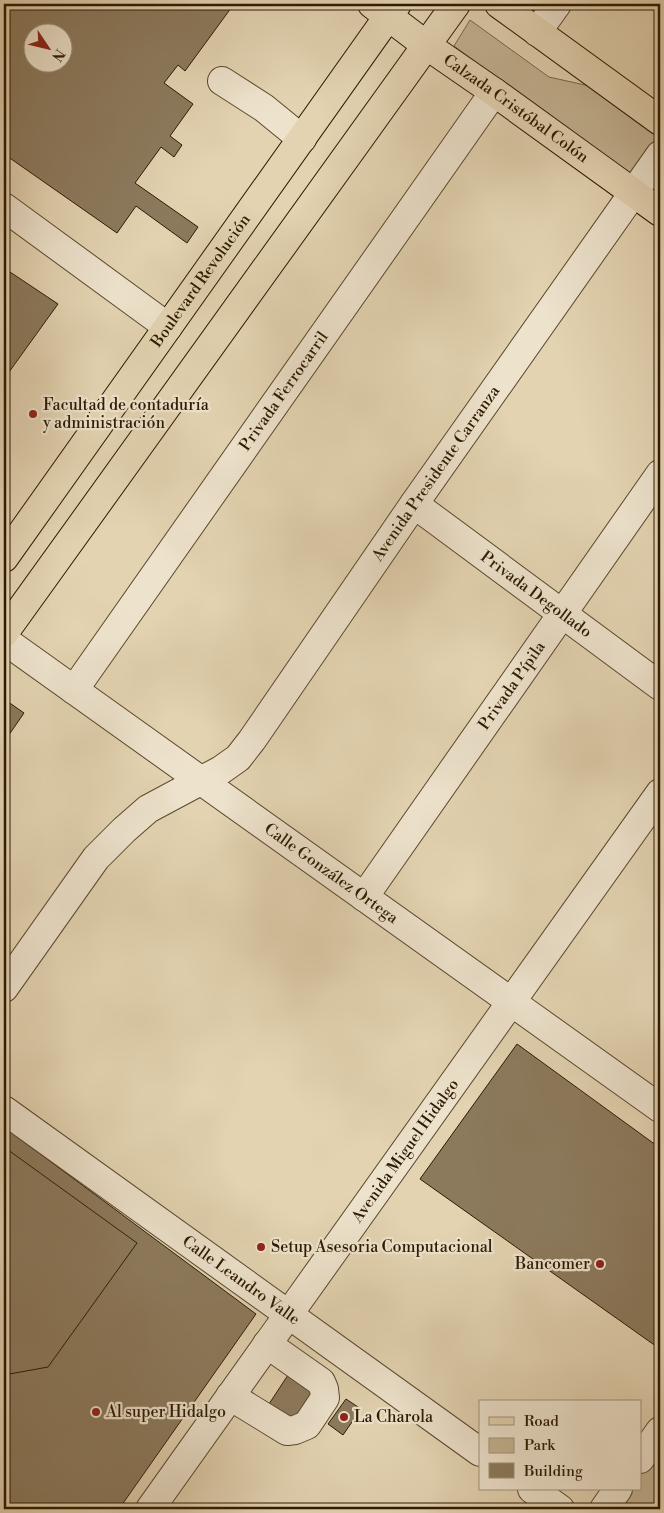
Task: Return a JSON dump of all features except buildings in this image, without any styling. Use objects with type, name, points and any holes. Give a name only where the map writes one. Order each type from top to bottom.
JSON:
[{"type":"main road","points":[[4,634],[456,4]]},
{"type":"main road","points":[[499,4],[660,121]]},
{"type":"main road","name":"Calzada Cristóbal Colón","points":[[386,8],[426,45],[660,212]]},
{"type":"main road","name":"Boulevard Revolución","points":[[4,558],[302,139],[386,8]]},
{"type":"street","points":[[537,32],[557,4]]},
{"type":"street","points":[[222,81],[264,108],[302,139]]},
{"type":"street","name":"Privada Ferrocarril","points":[[74,690],[494,92]]},
{"type":"street","name":"Avenida Presidente Carranza","points":[[4,988],[96,858],[124,830],[148,809],[202,781],[238,758],[660,155]]},
{"type":"street","points":[[4,207],[168,327]]},
{"type":"street","name":"Privada Pípila","points":[[364,897],[660,474]]},
{"type":"street","name":"Privada Degollado","points":[[414,504],[660,686]]},
{"type":"street","name":"Calle González Ortega","points":[[4,640],[660,1108]]},
{"type":"street","name":"Avenida Miguel Hidalgo","points":[[150,1509],[660,792]]},
{"type":"street","name":"Calle Leandro Valle","points":[[4,1110],[479,1451]]},
{"type":"street","points":[[230,1396],[286,1431],[307,1426],[325,1398],[321,1382],[267,1344]]},
{"type":"street","points":[[642,1456],[660,1431]]},
{"type":"street","points":[[533,1490],[560,1509]]},
{"type":"street","points":[[604,1509],[617,1490]]},
{"type":"green space","points":[[470,20],[549,77],[594,87],[660,134],[660,142],[632,178],[454,46]]},
{"type":"green space","points":[[660,1447],[660,1509],[616,1509],[629,1490],[642,1490],[642,1472]]},
{"type":"place","name":"Facultad de contaduría y administración","points":[[33,414]]},
{"type":"place","name":"Setup Asesoria Computacional","points":[[261,1247]]},
{"type":"place","name":"Bancomer","points":[[600,1264]]},
{"type":"place","name":"Al super Hidalgo","points":[[96,1412]]},
{"type":"place","name":"La Charola","points":[[344,1417]]}]
